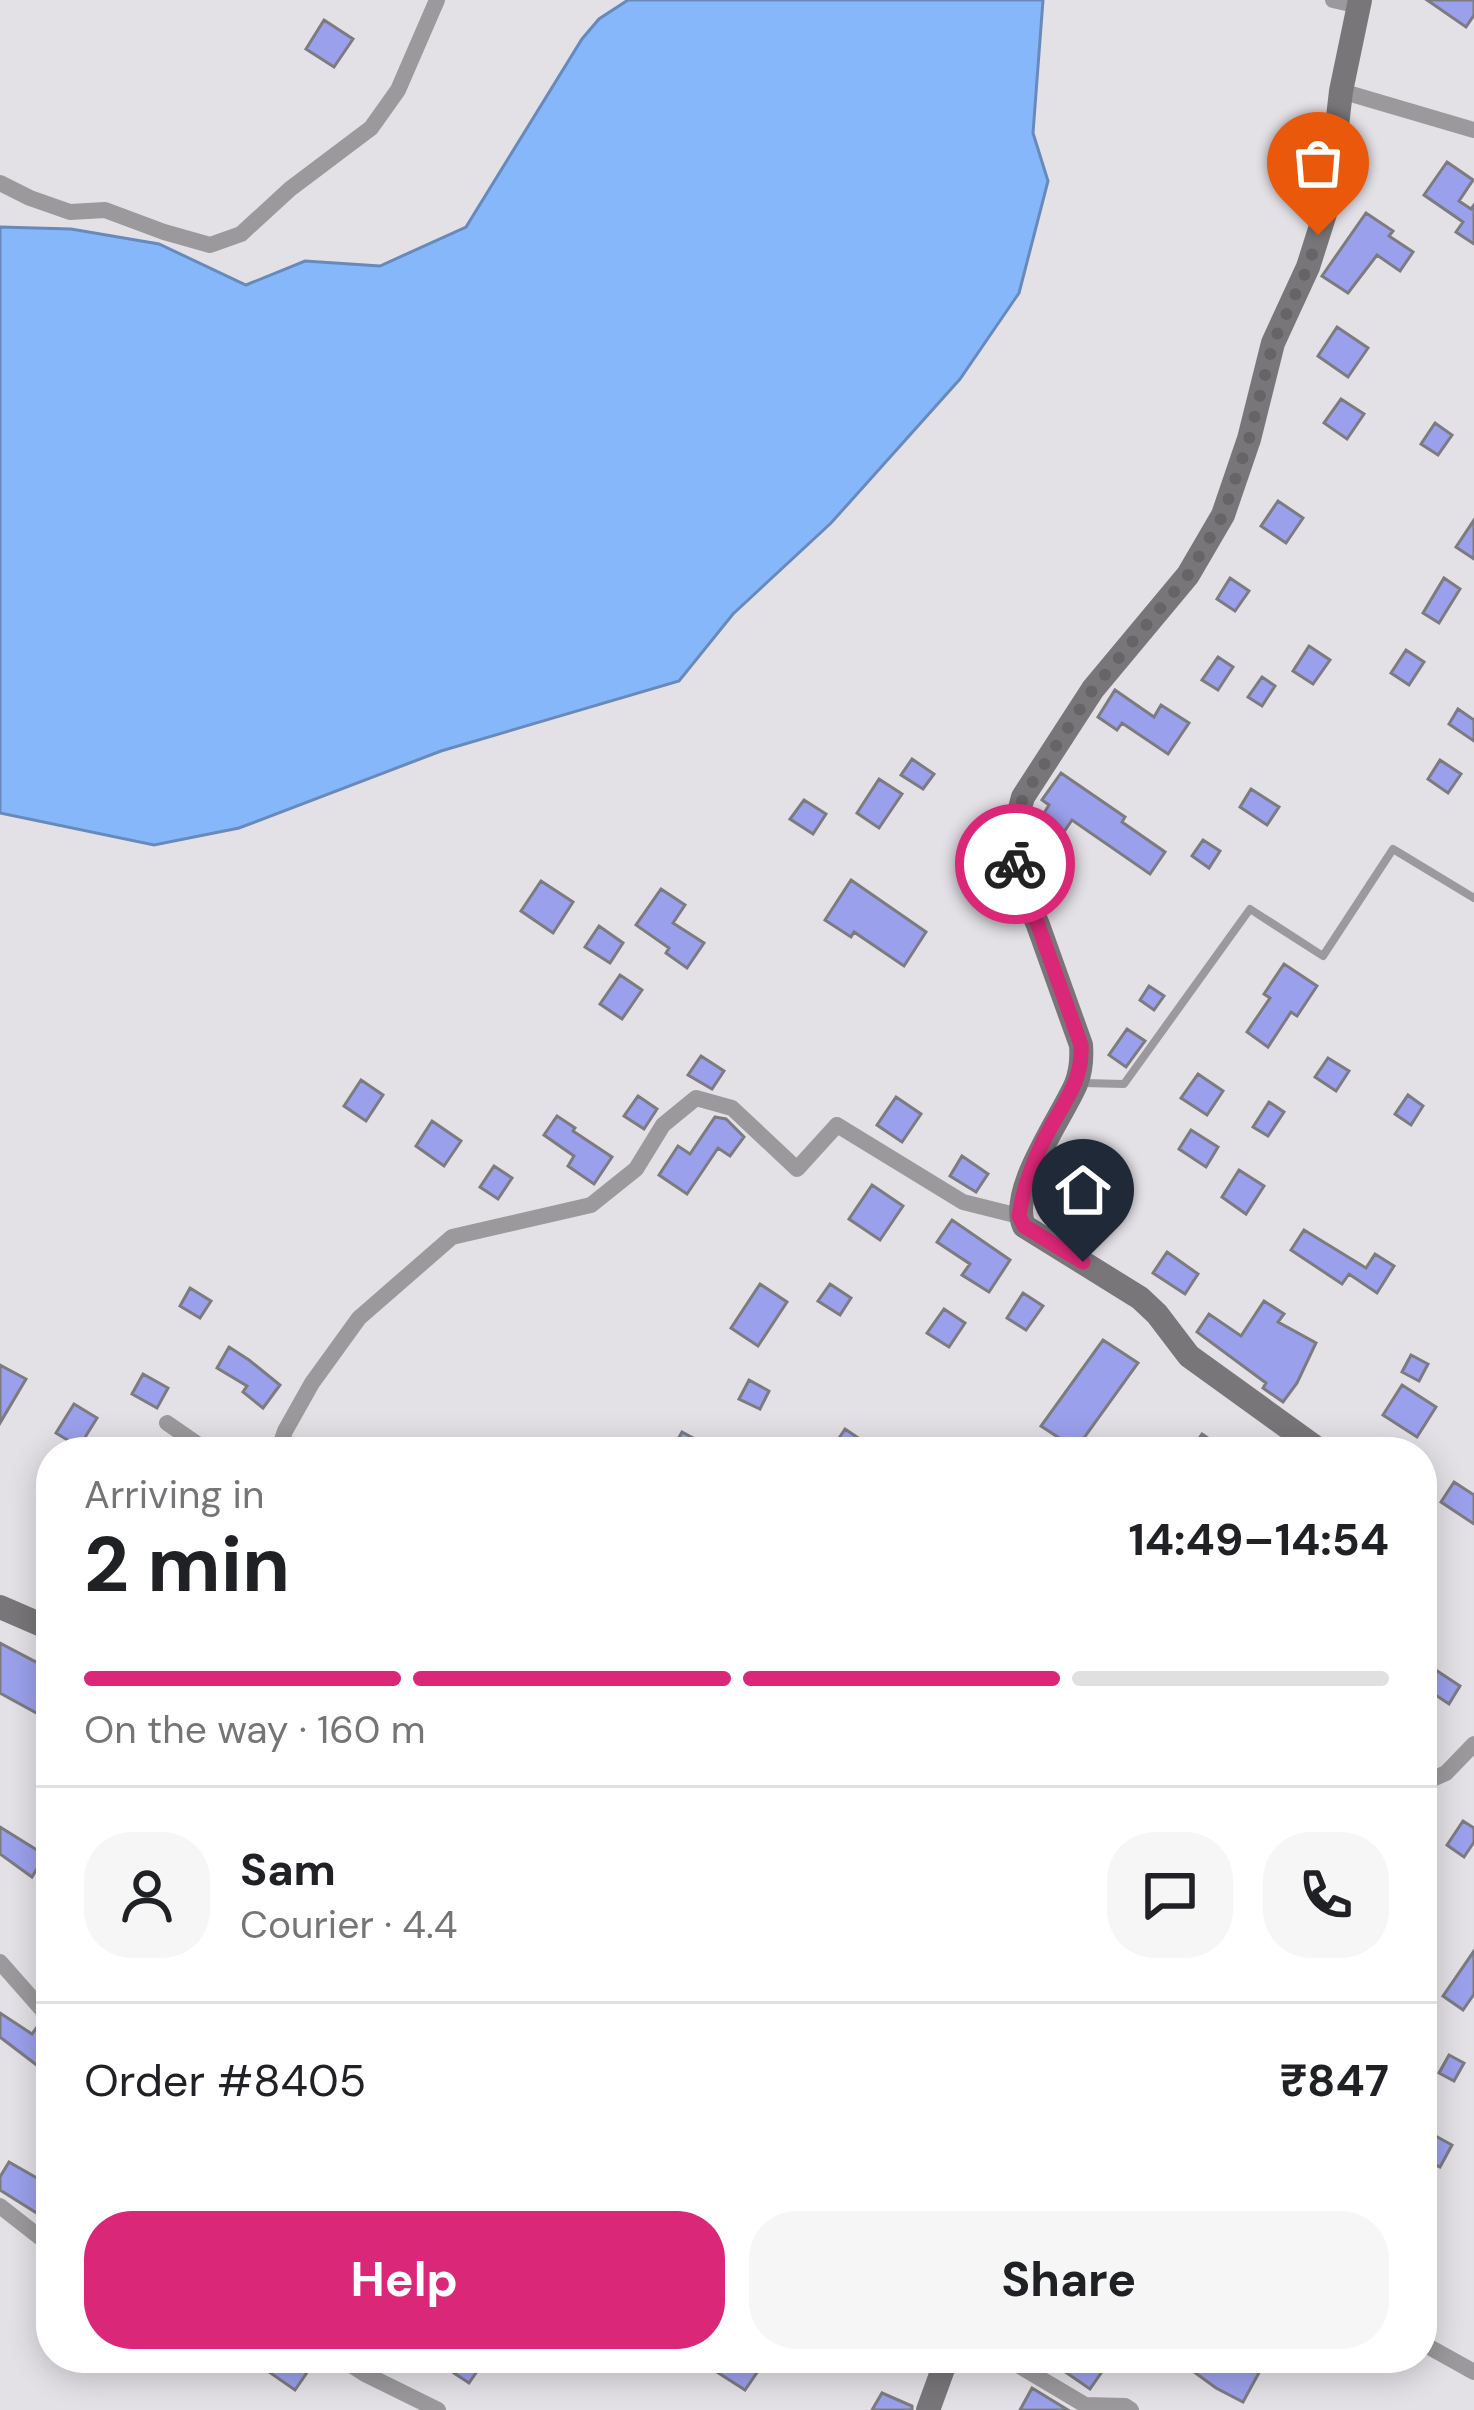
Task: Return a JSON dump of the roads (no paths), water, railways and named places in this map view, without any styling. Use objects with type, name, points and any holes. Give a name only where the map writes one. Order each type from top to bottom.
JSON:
[{"type":"main road","points":[[1301,1437],[1189,1356],[1140,1298],[1035,1234],[1019,1216],[1048,1131],[1077,1083],[1082,1062],[1081,1045],[1016,872],[1012,838],[1023,797],[1093,689],[1188,575],[1223,515],[1249,439],[1273,343],[1308,267],[1328,204],[1341,91],[1360,3]]},
{"type":"main road","points":[[1,1610],[36,1623]]},
{"type":"main road","points":[[928,2410],[941,2373]]},
{"type":"street","points":[[0,183],[70,212],[105,210],[210,244],[241,234],[290,189],[371,128],[398,90],[437,0]]},
{"type":"street","points":[[1333,0],[1360,3]]},
{"type":"street","points":[[1341,91],[1474,130]]},
{"type":"street","points":[[283,1437],[312,1384],[359,1318],[452,1237],[591,1204],[636,1169],[663,1125],[696,1098],[732,1108],[797,1169],[836,1125],[963,1202],[1019,1216]]},
{"type":"street","points":[[167,1424],[186,1437]]},
{"type":"street","points":[[1437,1777],[1474,1744]]},
{"type":"street","points":[[0,1962],[36,2003]]},
{"type":"street","points":[[0,2206],[36,2234]]},
{"type":"street","points":[[1437,2351],[1474,2372]]},
{"type":"street","points":[[363,2373],[438,2410]]},
{"type":"street","points":[[1031,2373],[1085,2405],[1131,2410]]},
{"type":"lane","points":[[1077,1083],[1124,1084],[1250,909],[1323,956],[1393,848],[1474,898]]},
{"type":"water","points":[[628,0],[1043,0],[1033,133],[1048,181],[1019,293],[960,379],[831,523],[733,614],[679,681],[441,751],[239,828],[154,845],[0,813],[0,227],[71,229],[159,244],[246,285],[305,261],[380,266],[466,227],[582,39],[599,19]]}]
